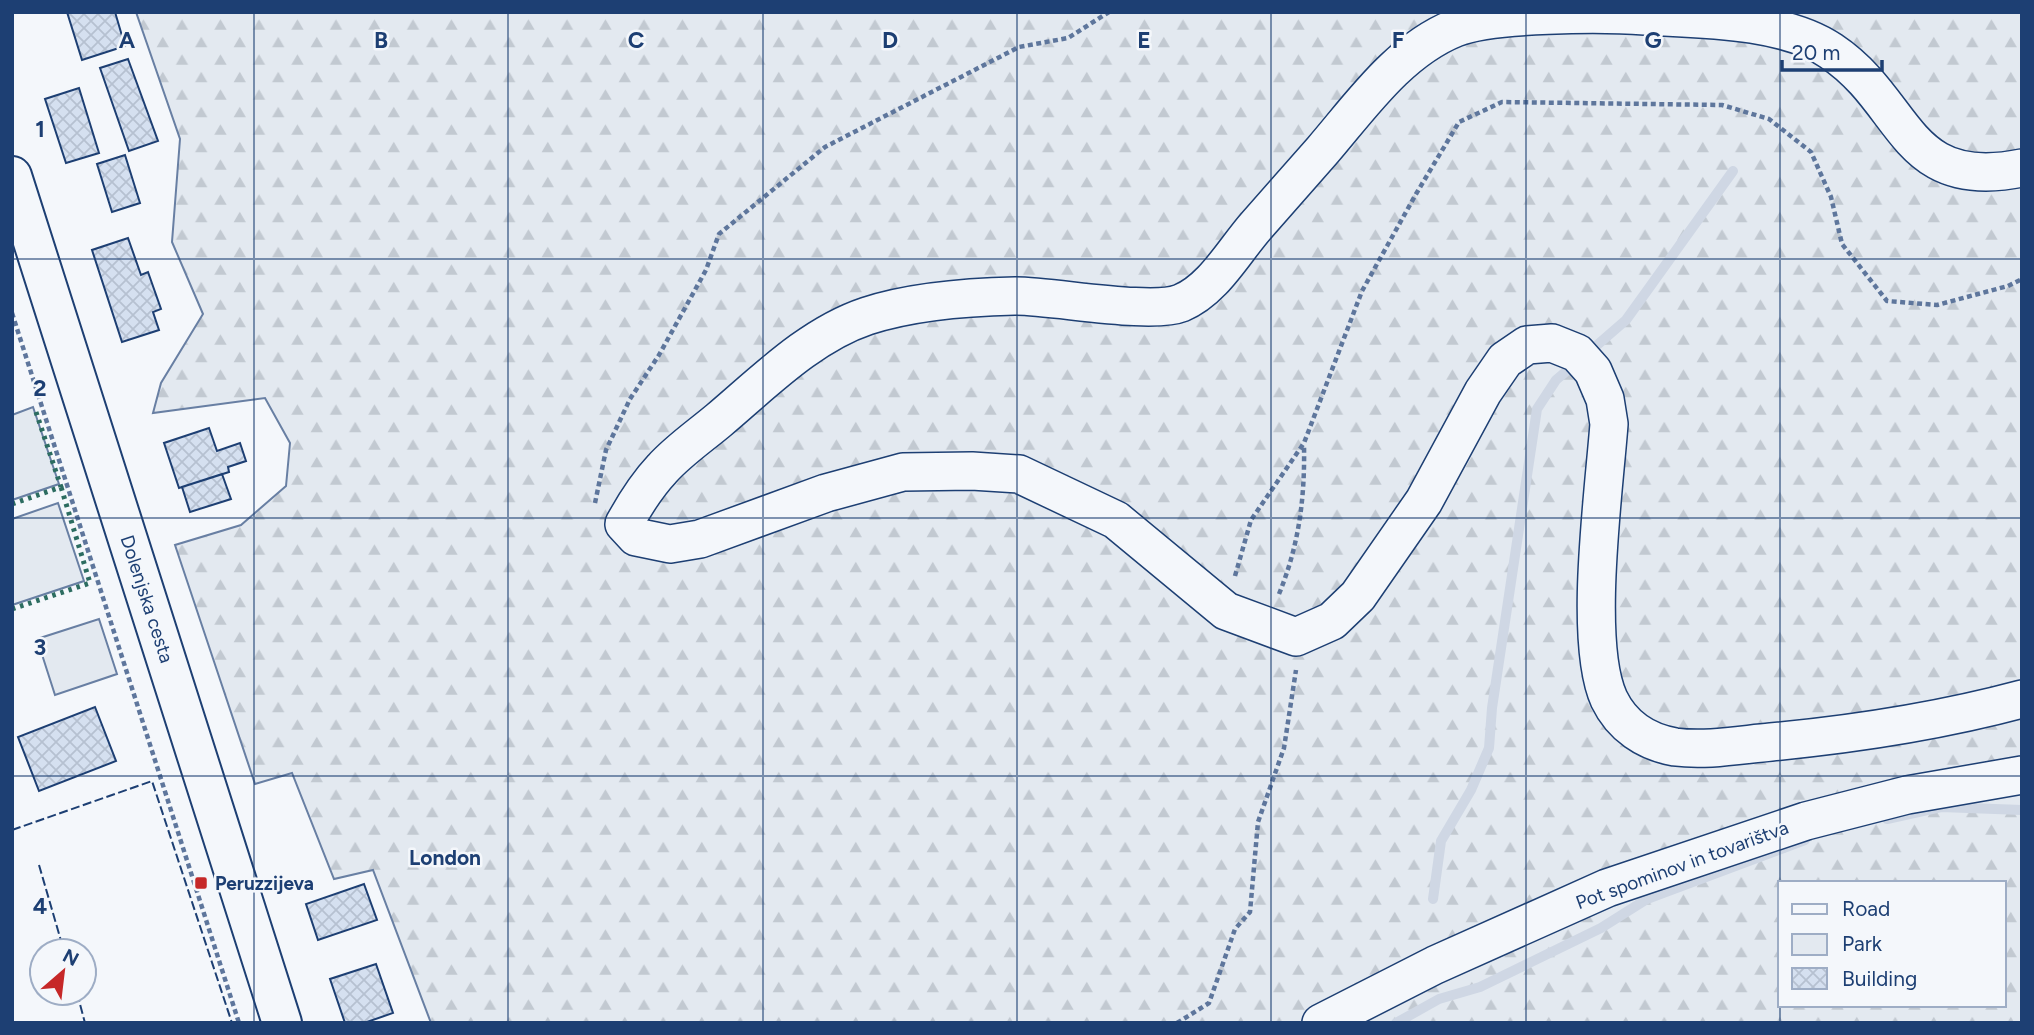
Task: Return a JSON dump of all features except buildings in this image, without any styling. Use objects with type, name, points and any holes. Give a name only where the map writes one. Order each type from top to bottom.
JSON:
[{"type":"main road","name":"Dolenjska cesta","points":[[12,176],[282,1023]]},
{"type":"street","points":[[2022,168],[1992,174],[1957,171],[1925,154],[1861,77],[1831,51],[1801,36],[1758,26],[1641,15],[1506,18],[1456,27],[1419,50],[1382,80],[1209,283],[1180,304],[1141,306],[1016,296],[932,302],[868,315],[830,332],[781,368],[664,466],[643,491],[624,524],[636,537],[670,544],[700,539],[826,492],[903,472],[972,471],[1019,474],[1116,520],[1226,611],[1281,632],[1332,621],[1358,596],[1424,502],[1483,393],[1505,360],[1527,345],[1552,342],[1577,353],[1593,371],[1605,399],[1609,424],[1597,609],[1598,657],[1609,698],[1622,719],[1640,736],[1674,747],[1705,748],[1811,738],[1974,712],[2022,699]]},
{"type":"street","name":"Pot spominov in tovarištva","points":[[1321,1023],[1435,965],[1608,888],[1806,821],[1907,795],[2022,775]]},
{"type":"path","points":[[624,524],[608,524],[596,510],[596,492],[606,450],[630,399],[659,355],[706,270],[719,234],[825,147],[1019,47],[1068,38],[1109,12]]},
{"type":"path","points":[[1226,611],[1251,520],[1304,443],[1362,292],[1459,122],[1502,102],[1722,105],[1769,119],[1811,152],[1831,197],[1842,244],[1887,301],[1937,305],[2008,286],[2022,279]]},
{"type":"path","points":[[12,313],[239,1023]]},
{"type":"path","points":[[1177,1023],[1209,1003],[1235,929],[1250,912],[1258,822],[1284,748],[1294,687],[1281,632],[1305,495],[1304,443]]},
{"type":"green space","points":[[136,12],[2022,12],[2022,1023],[431,1023],[373,870],[334,879],[292,773],[255,784],[175,545],[241,525],[286,486],[290,443],[265,398],[153,413],[161,383],[203,314],[172,242],[180,139]]},
{"type":"green space","points":[[33,407],[59,484],[12,500],[12,415]]},
{"type":"green space","points":[[58,503],[84,581],[12,605],[12,519]]},
{"type":"green space","points":[[99,619],[117,674],[55,695],[37,639]]},
{"type":"waterway","points":[[1588,353],[1626,320],[1733,171]]},
{"type":"waterway","points":[[1433,899],[1441,841],[1471,790],[1489,748],[1492,708],[1537,409],[1556,380],[1576,363]]},
{"type":"waterway","points":[[1887,819],[1941,807],[2022,810]]},
{"type":"waterway","points":[[1396,1023],[1439,999],[1480,987],[1601,928],[1647,899],[1805,840]]},
{"type":"hedge","points":[[12,504],[61,487],[35,409]]},
{"type":"hedge","points":[[12,609],[90,583],[61,487]]},
{"type":"fence","points":[[12,830],[152,781],[232,1023]]},
{"type":"fence","points":[[39,865],[60,937]]},
{"type":"fence","points":[[81,1007],[85,1023]]},
{"type":"place","name":"Peruzzijeva","points":[[201,883]]},
{"type":"district","name":"London","points":[[445,857]]}]
